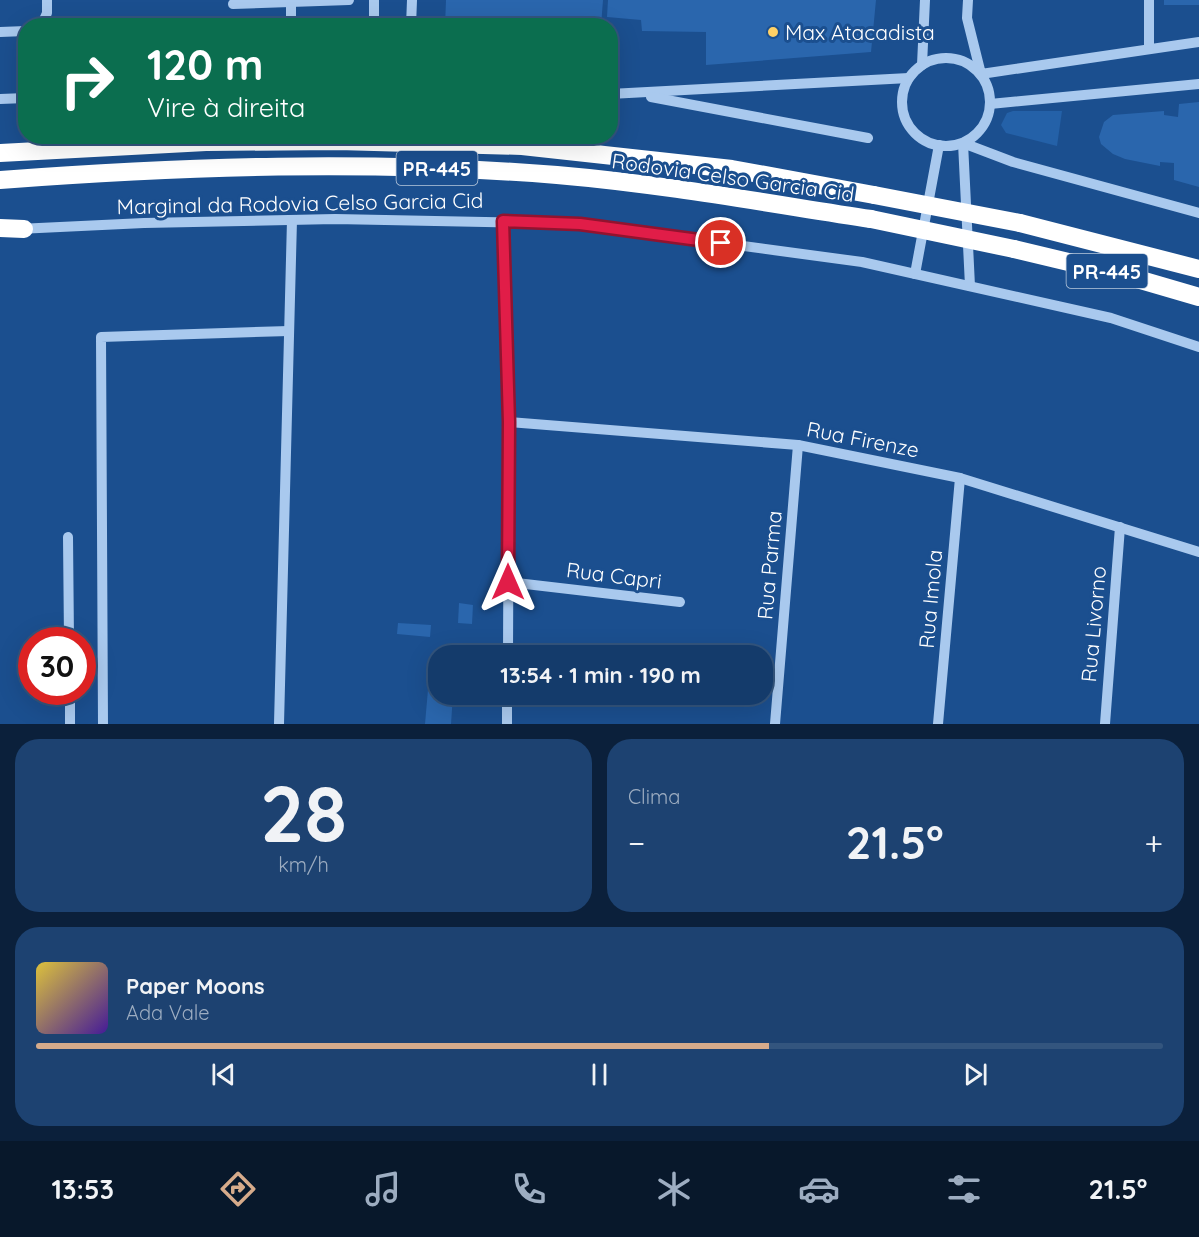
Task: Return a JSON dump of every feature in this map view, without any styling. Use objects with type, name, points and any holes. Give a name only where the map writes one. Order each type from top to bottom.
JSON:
[{"type":"highway","name":"Rodovia Celso Garcia Cid","points":[[0,153],[196,144]]},
{"type":"highway","name":"Rodovia Celso Garcia Cid","points":[[449,144],[522,146],[732,169],[1020,223],[1199,269]]},
{"type":"highway","name":"Rodovia Celso Garcia Cid","points":[[0,180],[255,166],[444,168],[558,175],[667,187],[871,219],[1014,249],[1127,276],[1199,297]]},
{"type":"highway","points":[[0,229],[24,229]]},
{"type":"street","points":[[45,18],[47,0]]},
{"type":"street","points":[[233,4],[349,0]]},
{"type":"street","points":[[374,0],[374,18]]},
{"type":"street","points":[[411,18],[412,0]]},
{"type":"street","points":[[922,65],[925,0]]},
{"type":"street","points":[[963,143],[985,123],[990,104],[990,93],[981,74],[968,18],[968,0]]},
{"type":"street","points":[[1149,0],[1149,48]]},
{"type":"street","points":[[291,2],[291,18]]},
{"type":"street","points":[[0,32],[18,31]]},
{"type":"street","points":[[981,74],[1199,42]]},
{"type":"street","points":[[981,74],[973,66],[953,58],[942,58],[922,65],[909,78],[902,105],[908,124],[921,138],[939,145],[963,143],[1013,162],[1199,213]]},
{"type":"street","points":[[618,94],[909,78]]},
{"type":"street","points":[[990,104],[1199,84]]},
{"type":"street","points":[[636,94],[868,138]]},
{"type":"street","points":[[0,99],[18,98]]},
{"type":"street","points":[[963,143],[970,286]]},
{"type":"street","points":[[915,274],[939,145]]},
{"type":"street","points":[[279,724],[292,220]]},
{"type":"street","name":"Marginal da Rodovia Celso Garcia Cid","points":[[24,229],[144,223],[292,220],[503,221],[580,224],[862,262],[1112,318],[1199,348]]},
{"type":"street","points":[[503,221],[509,422],[508,645]]},
{"type":"street","points":[[104,724],[101,337],[290,331]]},
{"type":"street","name":"Rua Firenze","points":[[509,422],[798,446],[960,478],[1199,552]]},
{"type":"street","name":"Rua Parma","points":[[775,724],[798,446]]},
{"type":"street","name":"Rua Imola","points":[[938,724],[960,478]]},
{"type":"street","name":"Rua Livorno","points":[[1105,724],[1120,527]]},
{"type":"street","points":[[68,537],[69,627]]},
{"type":"street","name":"Rua Capri","points":[[508,582],[680,602]]},
{"type":"street","points":[[70,705],[70,724]]},
{"type":"street","points":[[507,705],[507,724]]},
{"type":"shaded area","points":[[1062,111],[1057,146],[1006,133],[1001,125],[1007,113]]},
{"type":"building","points":[[446,0],[603,0],[602,18],[445,18]]},
{"type":"building","name":"Max Atacadista","points":[[608,0],[876,0],[871,52],[706,65],[706,32],[642,31],[641,20],[607,17]]},
{"type":"building","points":[[1164,0],[1199,0],[1199,5],[1164,5]]},
{"type":"building","points":[[1199,102],[1199,187],[1174,180],[1174,163],[1160,162],[1160,166],[1125,159],[1113,154],[1101,144],[1099,137],[1104,122],[1113,115],[1164,111],[1164,115],[1178,117],[1179,104]]},
{"type":"building","points":[[459,603],[473,605],[472,624],[458,623]]},
{"type":"building","points":[[398,623],[431,625],[430,637],[397,634]]},
{"type":"building","points":[[428,690],[428,705],[452,705],[451,724],[425,724]]},
{"type":"place","name":"Max Atacadista","points":[[773,32]]},
{"type":"route","points":[[508,582],[509,422],[503,221],[580,224],[721,243]]}]
